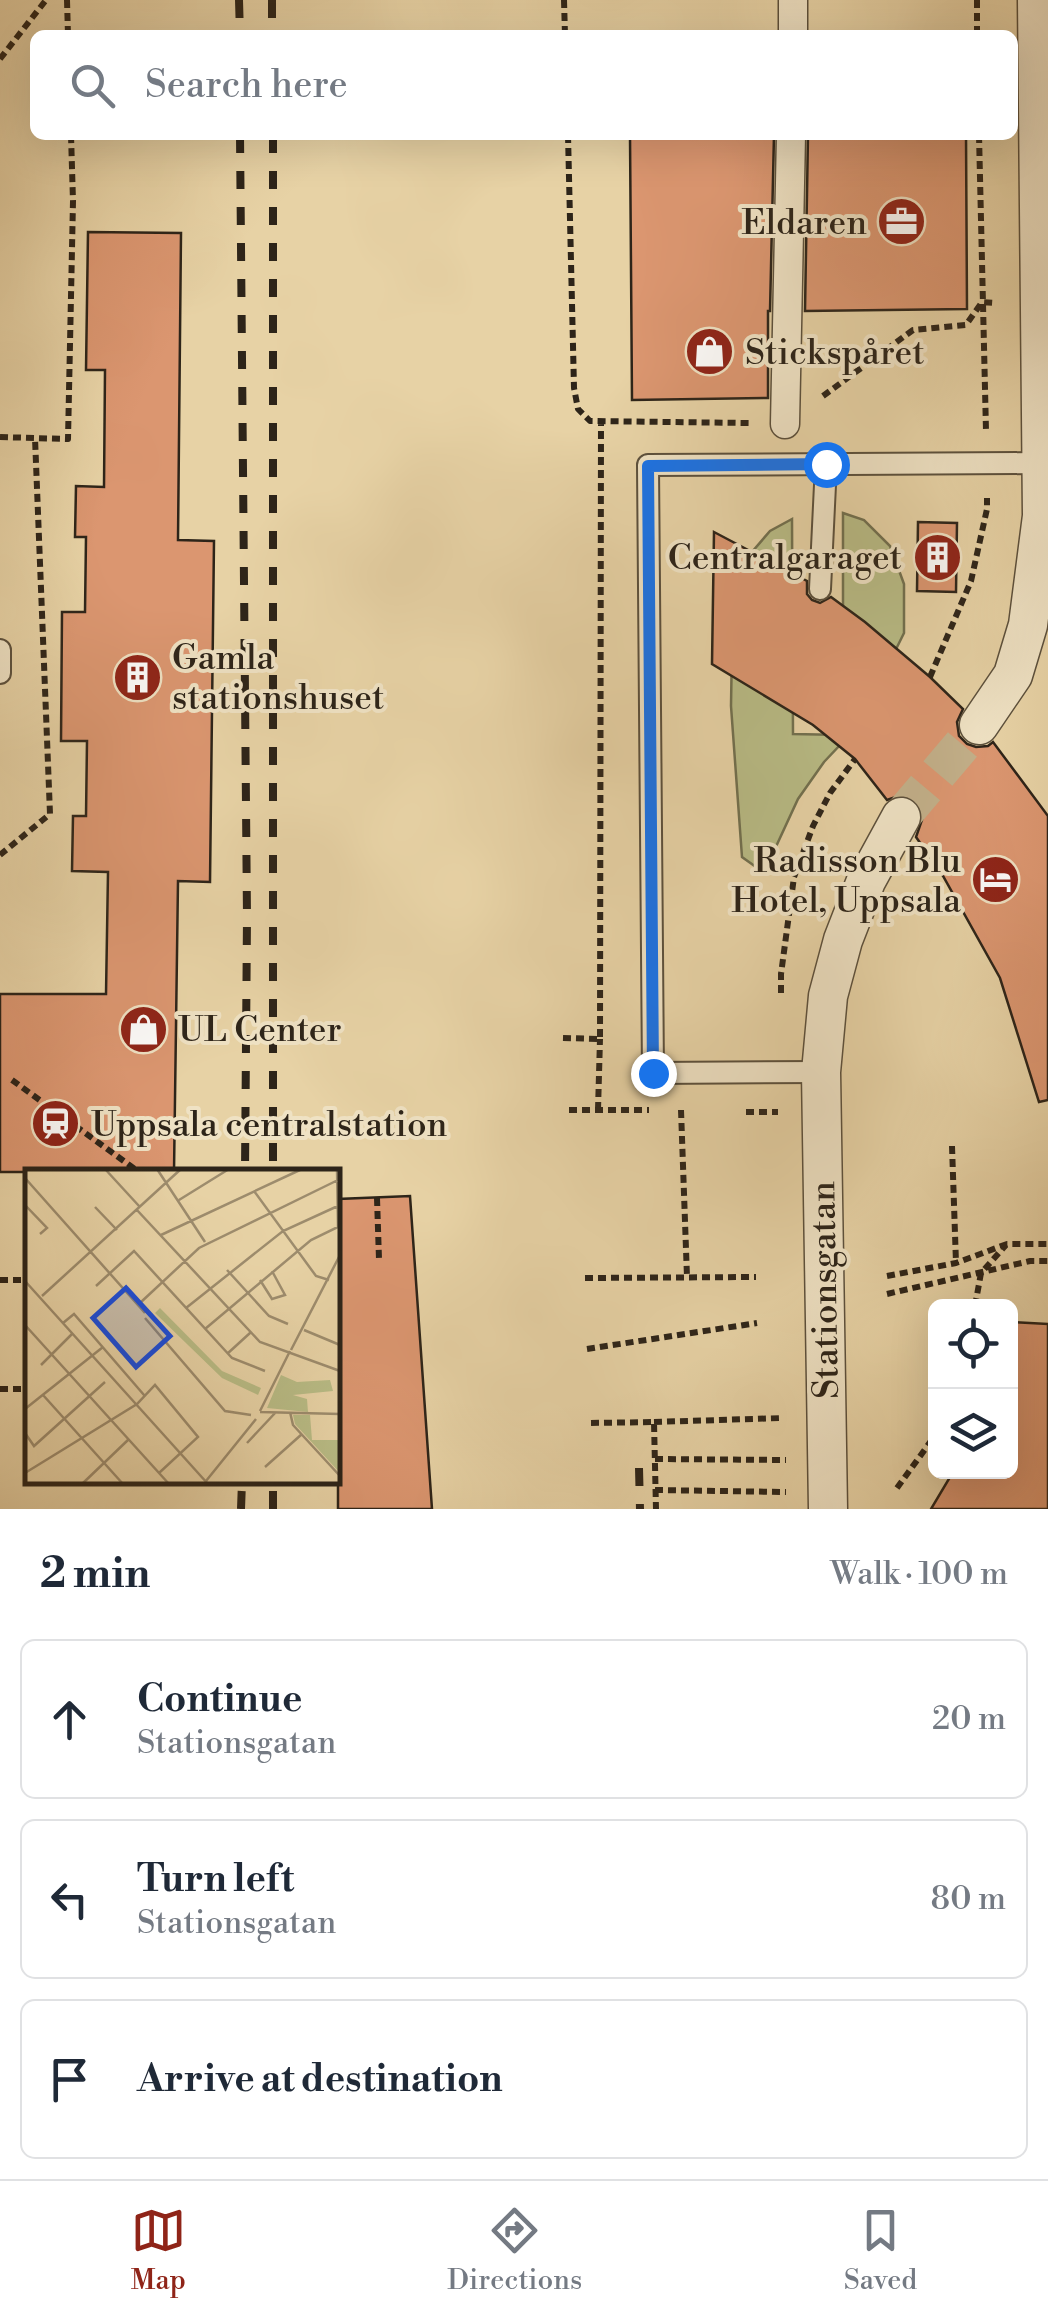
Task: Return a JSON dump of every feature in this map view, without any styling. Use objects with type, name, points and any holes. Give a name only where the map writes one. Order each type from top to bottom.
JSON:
[{"type":"street","points":[[793,0],[793,30]]},
{"type":"street","points":[[979,725],[1014,674],[1028,625],[1042,516],[1045,463],[1037,0]]},
{"type":"street","points":[[785,424],[791,140]]},
{"type":"street","name":"Stationsgatan","points":[[828,1509],[821,1072],[828,996],[843,940],[866,881],[900,816]]},
{"type":"lane","points":[[821,1072],[653,1073],[648,466],[1045,463]]},
{"type":"lane","points":[[820,589],[826,464]]},
{"type":"lane","points":[[0,650],[0,672]]},
{"type":"path","points":[[0,58],[46,0]]},
{"type":"path","points":[[67,0],[68,30]]},
{"type":"path","points":[[564,0],[565,30]]},
{"type":"path","points":[[977,0],[978,30]]},
{"type":"path","points":[[0,436],[68,439],[71,140]]},
{"type":"path","points":[[568,140],[574,388]]},
{"type":"path","points":[[930,677],[971,580],[988,508],[979,140]]},
{"type":"path","points":[[569,1110],[598,1110],[601,420]]},
{"type":"path","points":[[0,855],[50,814],[35,438]]},
{"type":"path","points":[[563,1038],[600,1039]]},
{"type":"path","points":[[12,1080],[135,1169]]},
{"type":"path","points":[[681,1110],[687,1277]]},
{"type":"path","points":[[952,1146],[956,1262]]},
{"type":"path","points":[[377,1198],[379,1259]]},
{"type":"path","points":[[976,1299],[980,1273],[1007,1244]]},
{"type":"path","points":[[886,1276],[956,1262],[1007,1244],[1048,1244]]},
{"type":"path","points":[[887,1294],[1030,1262],[1048,1262]]},
{"type":"path","points":[[585,1278],[756,1277]]},
{"type":"path","points":[[588,1349],[756,1323]]},
{"type":"path","points":[[0,1390],[25,1389]]},
{"type":"path","points":[[591,1423],[787,1418]]},
{"type":"path","points":[[654,1422],[656,1509]]},
{"type":"path","points":[[898,1488],[928,1445]]},
{"type":"path","points":[[654,1459],[787,1460]]},
{"type":"path","points":[[655,1490],[787,1492]]},
{"type":"green space","points":[[843,513],[864,520],[890,546],[904,584],[904,633],[858,726],[824,762],[798,799],[767,866],[756,867],[742,857],[731,706],[733,586],[739,567],[770,531],[792,519],[793,734],[843,735]]},
{"type":"building","points":[[630,140],[774,140],[768,398],[632,400]]},
{"type":"building","name":"Eldaren","points":[[808,140],[966,140],[967,309],[805,311]]},
{"type":"building","name":"Gamla stationshuset","points":[[88,232],[181,233],[178,540],[214,541],[210,882],[178,881],[174,1169],[0,1172],[0,994],[106,994],[108,872],[72,871],[73,816],[86,816],[87,741],[61,741],[62,612],[85,612],[86,537],[75,537],[76,486],[104,487],[105,370],[86,370]]},
{"type":"building","name":"Centralgaraget","points":[[918,522],[957,523],[956,592],[917,591]]},
{"type":"building","name":"Radisson Blu Hotel, Uppsala","points":[[714,532],[807,581],[807,594],[812,600],[820,603],[831,597],[930,677],[963,709],[957,722],[959,736],[976,747],[993,742],[1048,816],[1048,1100],[1039,1102],[1000,978],[943,876],[916,837],[923,817],[920,805],[901,795],[887,800],[855,759],[813,725],[712,664]]},
{"type":"building","points":[[410,1196],[432,1509],[338,1509],[340,1199]]},
{"type":"building","points":[[1018,1322],[1048,1324],[1048,1509],[931,1509],[949,1479],[1018,1479]]},
{"type":"tunnel","points":[[901,817],[979,725]]},
{"type":"railway","points":[[239,0],[240,30]]},
{"type":"railway","points":[[272,0],[272,30]]},
{"type":"railway","points":[[240,140],[247,917],[245,1169]]},
{"type":"railway","points":[[273,140],[273,1169]]},
{"type":"railway","points":[[639,1468],[640,1509]]},
{"type":"railway","points":[[241,1509],[242,1484]]},
{"type":"railway","points":[[273,1484],[273,1509]]},
{"type":"place","name":"Eldaren","points":[[902,222]]},
{"type":"place","name":"Stickspåret","points":[[710,352]]},
{"type":"place","name":"Centralgaraget","points":[[937,557]]},
{"type":"place","name":"Gamla stationshuset","points":[[137,677]]},
{"type":"place","name":"Radisson Blu Hotel, Uppsala","points":[[996,880]]},
{"type":"place","name":"UL Center","points":[[143,1029]]},
{"type":"place","name":"Uppsala centralstation","points":[[56,1124]]},
{"type":"route","points":[[653,1073],[648,466],[826,464]]}]
